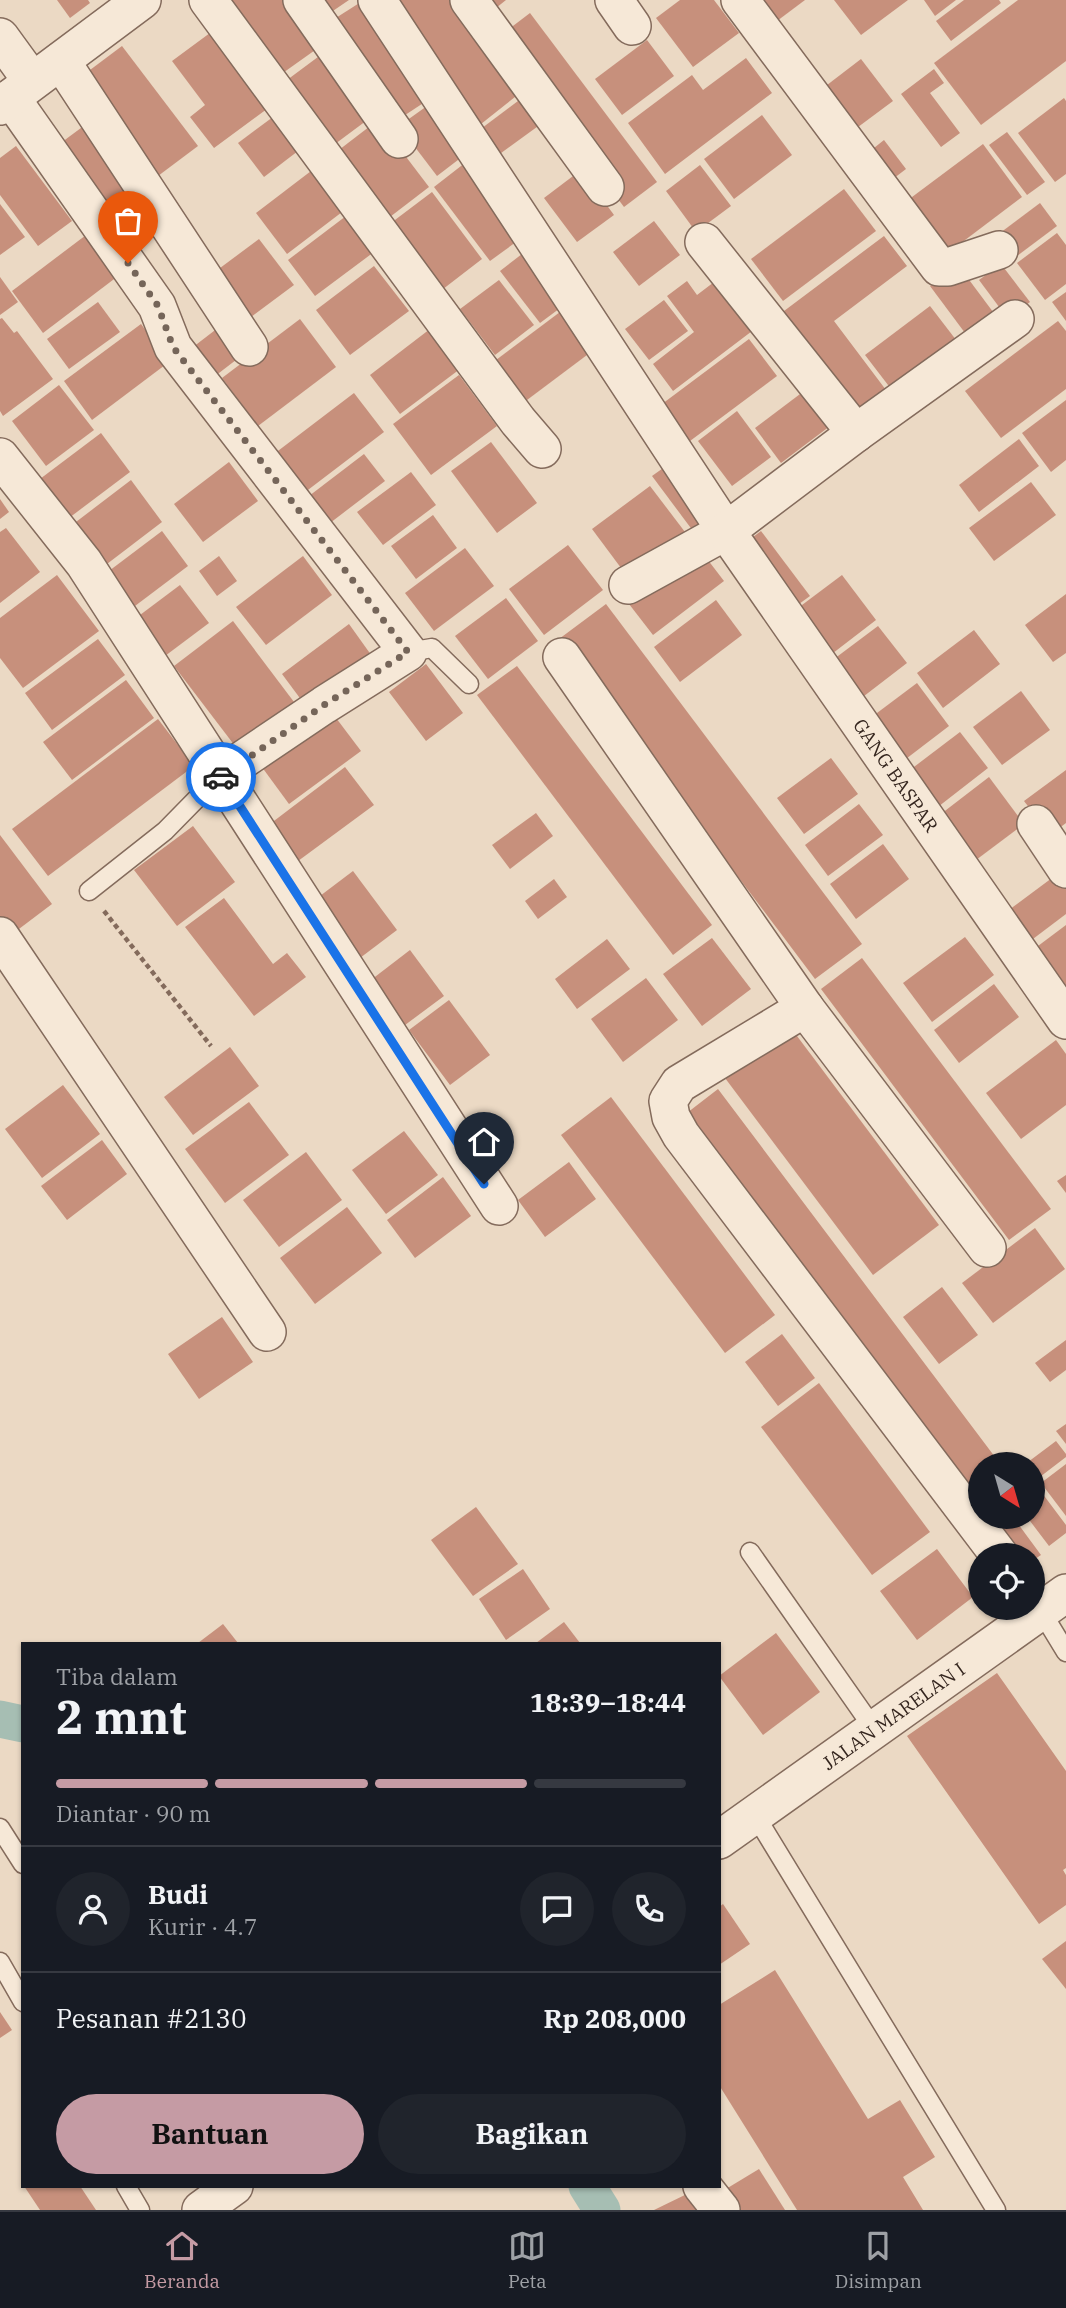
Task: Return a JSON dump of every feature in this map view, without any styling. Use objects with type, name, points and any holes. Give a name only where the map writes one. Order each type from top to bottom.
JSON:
[{"type":"street","points":[[26,87],[142,0]]},
{"type":"street","points":[[208,0],[518,421],[542,449]]},
{"type":"street","points":[[302,0],[399,139]]},
{"type":"street","name":"GANG BASPAR","points":[[377,0],[726,531],[1066,1020]]},
{"type":"street","points":[[468,0],[605,187]]},
{"type":"street","points":[[740,0],[939,267],[948,267],[999,250]]},
{"type":"street","points":[[0,37],[26,87],[158,306],[173,347],[408,652],[220,775]]},
{"type":"street","points":[[26,87],[249,348]]},
{"type":"street","points":[[705,242],[856,433]]},
{"type":"street","points":[[628,585],[726,531],[856,433],[1015,319]]},
{"type":"street","points":[[0,457],[84,563],[499,1206]]},
{"type":"street","points":[[562,657],[805,1008],[987,1248]]},
{"type":"street","points":[[1036,824],[1066,869]]},
{"type":"street","points":[[3,948],[267,1332]]},
{"type":"street","points":[[805,1008],[679,1084],[668,1101],[671,1117],[681,1135],[990,1543]]},
{"type":"street","name":"JALAN MARELAN I","points":[[721,1839],[1047,1601]]},
{"type":"street","points":[[201,2210],[229,2188]]},
{"type":"street","points":[[704,2188],[721,2210]]},
{"type":"lane","points":[[408,652],[432,648],[469,684]]},
{"type":"lane","points":[[89,891],[165,831],[220,775]]},
{"type":"lane","points":[[750,1552],[874,1729]]},
{"type":"lane","points":[[1047,1601],[1066,1653]]},
{"type":"lane","points":[[755,1815],[996,2210]]},
{"type":"lane","points":[[0,1828],[21,1861]]},
{"type":"lane","points":[[0,1962],[21,1999]]},
{"type":"lane","points":[[128,2188],[140,2210]]},
{"type":"path","points":[[89,891],[211,1046]]},
{"type":"building","points":[[57,0],[88,0],[90,3],[70,18]]},
{"type":"building","points":[[227,0],[295,0],[325,43],[280,75]]},
{"type":"building","points":[[312,0],[349,0],[324,17]]},
{"type":"building","points":[[364,0],[434,96],[393,123],[328,23]]},
{"type":"building","points":[[386,0],[456,0],[525,89],[481,124]]},
{"type":"building","points":[[482,0],[506,0],[491,12]]},
{"type":"building","points":[[680,0],[714,0],[739,33],[693,67],[656,18]]},
{"type":"building","points":[[748,0],[805,0],[769,27]]},
{"type":"building","points":[[834,0],[908,0],[861,35]]},
{"type":"building","points":[[924,0],[956,0],[935,16]]},
{"type":"building","points":[[964,0],[999,0],[1001,3],[951,41],[936,21]]},
{"type":"building","points":[[1018,0],[1066,0],[1066,61],[981,125],[934,63]]},
{"type":"building","points":[[530,13],[657,182],[624,207],[497,38]]},
{"type":"building","points":[[214,30],[271,106],[214,148],[190,117],[205,105],[172,61]]},
{"type":"building","points":[[647,40],[674,76],[622,115],[595,79]]},
{"type":"building","points":[[122,46],[198,146],[154,179],[78,79]]},
{"type":"building","points":[[326,51],[374,115],[335,144],[287,80]]},
{"type":"building","points":[[746,58],[772,93],[665,174],[628,123],[692,75],[703,90]]},
{"type":"building","points":[[861,59],[893,101],[846,136],[814,95]]},
{"type":"building","points":[[934,69],[944,83],[930,93],[960,133],[941,147],[901,94]]},
{"type":"building","points":[[522,98],[541,124],[497,156],[478,131]]},
{"type":"building","points":[[1064,98],[1066,174],[1055,182],[1018,133]]},
{"type":"building","points":[[434,101],[471,150],[437,176],[399,126]]},
{"type":"building","points":[[277,114],[302,148],[264,177],[238,143]]},
{"type":"building","points":[[762,115],[792,155],[734,199],[704,159]]},
{"type":"building","points":[[378,120],[429,187],[386,220],[335,153]]},
{"type":"building","points":[[89,122],[141,190],[106,216],[54,148]]},
{"type":"building","points":[[1007,132],[1045,182],[1027,195],[989,145]]},
{"type":"building","points":[[884,140],[906,169],[885,185],[864,156]]},
{"type":"building","points":[[983,144],[1022,197],[940,259],[900,206]]},
{"type":"building","points":[[16,146],[72,221],[38,246],[0,195],[0,158]]},
{"type":"building","points":[[470,159],[527,234],[490,261],[434,187]]},
{"type":"building","points":[[700,165],[731,206],[696,232],[666,191]]},
{"type":"building","points":[[315,168],[346,209],[287,254],[256,213]]},
{"type":"building","points":[[581,170],[614,215],[577,242],[544,198]]},
{"type":"building","points":[[844,189],[876,231],[783,301],[751,259]]},
{"type":"building","points":[[432,192],[482,259],[434,296],[383,229]]},
{"type":"building","points":[[1040,203],[1057,226],[1017,256],[1000,233]]},
{"type":"building","points":[[0,204],[25,237],[0,255]]},
{"type":"building","points":[[350,213],[378,249],[315,296],[288,260]]},
{"type":"building","points":[[654,221],[680,255],[639,286],[613,252]]},
{"type":"building","points":[[94,229],[126,270],[43,333],[12,291]]},
{"type":"building","points":[[1057,233],[1066,245],[1066,284],[1045,300],[1017,263]]},
{"type":"building","points":[[884,236],[907,266],[834,321],[892,398],[853,428],[772,320]]},
{"type":"building","points":[[259,239],[294,285],[247,320],[212,274]]},
{"type":"building","points":[[531,247],[571,300],[540,323],[500,271]]},
{"type":"building","points":[[1001,264],[1030,302],[1008,319],[979,280]]},
{"type":"building","points":[[958,265],[999,320],[971,341],[930,286]]},
{"type":"building","points":[[374,266],[409,311],[350,355],[316,310]]},
{"type":"building","points":[[722,276],[760,325],[673,391],[653,364],[694,332],[667,296],[687,281],[697,295]]},
{"type":"building","points":[[0,277],[18,302],[0,315]]},
{"type":"building","points":[[499,280],[534,325],[495,355],[460,309]]},
{"type":"building","points":[[1066,292],[1066,321],[1052,302]]},
{"type":"building","points":[[664,300],[688,331],[649,360],[625,329]]},
{"type":"building","points":[[98,302],[120,332],[69,369],[47,339]]},
{"type":"building","points":[[568,306],[599,346],[523,403],[492,363]]},
{"type":"building","points":[[930,306],[963,349],[898,398],[865,355]]},
{"type":"building","points":[[2,318],[14,333],[17,331],[53,379],[3,416],[0,411]]},
{"type":"building","points":[[300,319],[336,367],[258,426],[222,378]]},
{"type":"building","points":[[1058,321],[1066,331],[1066,389],[1001,438],[965,391]]},
{"type":"building","points":[[141,324],[169,362],[92,420],[64,381]]},
{"type":"building","points":[[223,324],[245,353],[206,383],[184,354]]},
{"type":"building","points":[[430,329],[460,369],[400,414],[370,375]]},
{"type":"building","points":[[749,339],[777,376],[690,441],[662,404]]},
{"type":"building","points":[[459,375],[497,426],[431,475],[393,424]]},
{"type":"building","points":[[816,382],[842,417],[781,463],[755,428]]},
{"type":"building","points":[[59,385],[94,430],[46,466],[12,421]]},
{"type":"building","points":[[354,393],[384,432],[300,496],[270,457]]},
{"type":"building","points":[[1066,400],[1066,460],[1051,472],[1022,433]]},
{"type":"building","points":[[737,411],[771,457],[732,486],[698,441]]},
{"type":"building","points":[[101,433],[130,472],[65,521],[36,482]]},
{"type":"building","points":[[1019,439],[1039,466],[979,512],[959,485]]},
{"type":"building","points":[[491,442],[537,503],[497,533],[451,471]]},
{"type":"building","points":[[364,454],[385,481],[330,523],[309,496]]},
{"type":"building","points":[[673,461],[719,524],[699,539],[652,476]]},
{"type":"building","points":[[229,462],[258,501],[203,542],[174,504]]},
{"type":"building","points":[[411,472],[436,505],[383,545],[357,512]]},
{"type":"building","points":[[131,480],[162,522],[103,567],[72,525]]},
{"type":"building","points":[[1031,482],[1056,515],[994,561],[969,528]]},
{"type":"building","points":[[650,486],[685,532],[627,576],[592,529]]},
{"type":"building","points":[[0,499],[9,512],[0,519]]},
{"type":"building","points":[[433,515],[457,548],[416,579],[391,546]]},
{"type":"building","points":[[6,528],[40,572],[0,603],[0,532]]},
{"type":"building","points":[[162,531],[188,566],[131,609],[105,574]]},
{"type":"building","points":[[761,531],[810,596],[788,612],[741,546]]},
{"type":"building","points":[[568,545],[603,590],[544,635],[509,589]]},
{"type":"building","points":[[465,548],[494,586],[434,631],[405,593]]},
{"type":"building","points":[[701,551],[724,581],[653,635],[629,604]]},
{"type":"building","points":[[219,556],[237,581],[217,596],[199,571]]},
{"type":"building","points":[[303,556],[332,595],[266,645],[236,607]]},
{"type":"building","points":[[57,575],[99,631],[23,688],[0,658],[0,618]]},
{"type":"building","points":[[842,575],[876,620],[824,660],[790,614]]},
{"type":"building","points":[[180,585],[209,623],[165,656],[136,618]]},
{"type":"building","points":[[1066,594],[1066,653],[1053,662],[1025,625]]},
{"type":"building","points":[[506,598],[538,641],[488,679],[455,636]]},
{"type":"building","points":[[716,600],[742,635],[680,682],[654,647]]},
{"type":"building","points":[[606,604],[862,944],[815,979],[559,639]]},
{"type":"building","points":[[233,621],[294,702],[235,746],[174,666]]},
{"type":"building","points":[[349,624],[374,659],[308,709],[282,674]]},
{"type":"building","points":[[878,626],[907,663],[855,703],[826,665]]},
{"type":"building","points":[[974,630],[1000,664],[943,708],[917,673]]},
{"type":"building","points":[[98,639],[125,675],[52,730],[25,693]]},
{"type":"building","points":[[426,664],[463,713],[426,741],[389,692]]},
{"type":"building","points":[[517,666],[712,925],[673,955],[477,695]]},
{"type":"building","points":[[126,680],[154,718],[72,780],[43,742]]},
{"type":"building","points":[[917,683],[949,726],[898,765],[865,722]]},
{"type":"building","points":[[1021,691],[1050,730],[1002,765],[973,727]]},
{"type":"building","points":[[327,706],[361,751],[289,804],[256,759]]},
{"type":"building","points":[[158,719],[194,766],[48,876],[12,829]]},
{"type":"building","points":[[960,732],[988,768],[934,810],[906,773]]},
{"type":"building","points":[[831,758],[858,794],[804,834],[777,798]]},
{"type":"building","points":[[345,767],[374,805],[294,864],[266,827]]},
{"type":"building","points":[[1066,770],[1066,823],[1050,835],[1024,801]]},
{"type":"building","points":[[989,777],[1024,824],[972,863],[937,817]]},
{"type":"building","points":[[859,804],[883,835],[828,876],[805,845]]},
{"type":"building","points":[[536,813],[553,836],[510,869],[492,845]]},
{"type":"building","points":[[193,826],[235,882],[177,926],[134,870]]},
{"type":"building","points":[[0,835],[52,904],[11,935],[0,921]]},
{"type":"building","points":[[883,844],[909,879],[856,919],[830,884]]},
{"type":"building","points":[[353,871],[397,930],[360,958],[316,899]]},
{"type":"building","points":[[1056,875],[1066,888],[1066,914],[1021,948],[998,918]]},
{"type":"building","points":[[554,879],[567,897],[538,919],[525,901]]},
{"type":"building","points":[[224,898],[273,964],[287,953],[306,977],[254,1016],[185,927]]},
{"type":"building","points":[[1066,925],[1066,985],[1055,993],[1026,955]]},
{"type":"building","points":[[965,937],[994,975],[932,1022],[903,983]]},
{"type":"building","points":[[712,938],[751,989],[702,1026],[663,974]]},
{"type":"building","points":[[607,939],[630,969],[577,1009],[555,979]]},
{"type":"building","points":[[410,950],[444,996],[401,1028],[367,983]]},
{"type":"building","points":[[862,958],[1051,1209],[1009,1240],[821,989]]},
{"type":"building","points":[[646,978],[678,1020],[623,1062],[591,1019]]},
{"type":"building","points":[[994,984],[1019,1017],[959,1063],[934,1030]]},
{"type":"building","points":[[449,1000],[490,1055],[450,1085],[409,1030]]},
{"type":"building","points":[[791,1028],[939,1225],[873,1275],[725,1078]]},
{"type":"building","points":[[1056,1040],[1066,1054],[1066,1105],[1021,1139],[986,1093]]},
{"type":"building","points":[[230,1047],[259,1086],[193,1135],[164,1097]]},
{"type":"building","points":[[63,1085],[100,1134],[42,1178],[5,1129]]},
{"type":"building","points":[[718,1089],[991,1452],[968,1452],[968,1495],[683,1116]]},
{"type":"building","points":[[611,1097],[775,1315],[725,1353],[561,1135]]},
{"type":"building","points":[[249,1102],[289,1155],[225,1203],[185,1149]]},
{"type":"building","points":[[404,1131],[438,1175],[386,1214],[352,1170]]},
{"type":"building","points":[[102,1140],[127,1174],[67,1220],[41,1186]]},
{"type":"building","points":[[306,1152],[342,1200],[279,1247],[243,1200]]},
{"type":"building","points":[[569,1162],[596,1199],[545,1237],[518,1200]]},
{"type":"building","points":[[1066,1175],[1066,1193],[1057,1181]]},
{"type":"building","points":[[443,1177],[471,1216],[415,1258],[387,1220]]},
{"type":"building","points":[[347,1207],[382,1253],[315,1304],[280,1258]]},
{"type":"building","points":[[1035,1228],[1065,1269],[993,1323],[962,1283]]},
{"type":"building","points":[[942,1287],[978,1335],[939,1364],[903,1317]]},
{"type":"building","points":[[222,1317],[253,1362],[199,1399],[168,1354]]},
{"type":"building","points":[[782,1334],[815,1378],[778,1406],[745,1362]]},
{"type":"building","points":[[1066,1340],[1066,1370],[1050,1382],[1035,1363]]},
{"type":"building","points":[[819,1383],[930,1532],[872,1575],[761,1427]]},
{"type":"building","points":[[1066,1424],[1066,1444],[1056,1431]]},
{"type":"building","points":[[1056,1441],[1066,1457],[1045,1473],[1045,1452],[1041,1452]]},
{"type":"building","points":[[1066,1464],[1066,1516],[1045,1488],[1045,1480]]},
{"type":"building","points":[[1045,1497],[1066,1525],[1066,1533],[1049,1546],[1037,1530],[1045,1530]]},
{"type":"building","points":[[476,1507],[518,1564],[473,1596],[431,1540]]},
{"type":"building","points":[[992,1530],[1023,1530],[1032,1543],[997,1543]]},
{"type":"building","points":[[937,1549],[968,1590],[968,1601],[917,1640],[880,1591]]},
{"type":"building","points":[[523,1569],[550,1609],[506,1640],[479,1599]]},
{"type":"building","points":[[564,1622],[579,1642],[537,1642]]},
{"type":"building","points":[[223,1624],[237,1642],[199,1642]]},
{"type":"building","points":[[776,1633],[820,1692],[763,1735],[721,1679],[721,1674]]},
{"type":"building","points":[[997,1673],[1066,1771],[1066,1868],[1063,1870],[1066,1875],[1066,1905],[1039,1924],[907,1736]]},
{"type":"building","points":[[723,1904],[750,1944],[721,1964]]},
{"type":"building","points":[[1066,1941],[1066,1989],[1042,1959]]},
{"type":"building","points":[[775,1970],[868,2119],[900,2100],[935,2157],[903,2177],[923,2210],[797,2210],[721,2088],[721,2004]]},
{"type":"building","points":[[0,2012],[12,2030],[0,2038]]},
{"type":"building","points":[[759,2169],[785,2210],[732,2210],[721,2192]]},
{"type":"building","points":[[25,2188],[81,2188],[96,2210],[40,2210]]},
{"type":"building","points":[[691,2192],[700,2210],[654,2210]]},
{"type":"waterway","points":[[0,1719],[21,1724]]},
{"type":"waterway","points":[[588,2188],[602,2210]]},
{"type":"way so far","points":[[128,263],[158,306],[173,347],[408,652],[324,705],[220,775],[221,777]]},
{"type":"route","points":[[221,777],[484,1184]]}]
